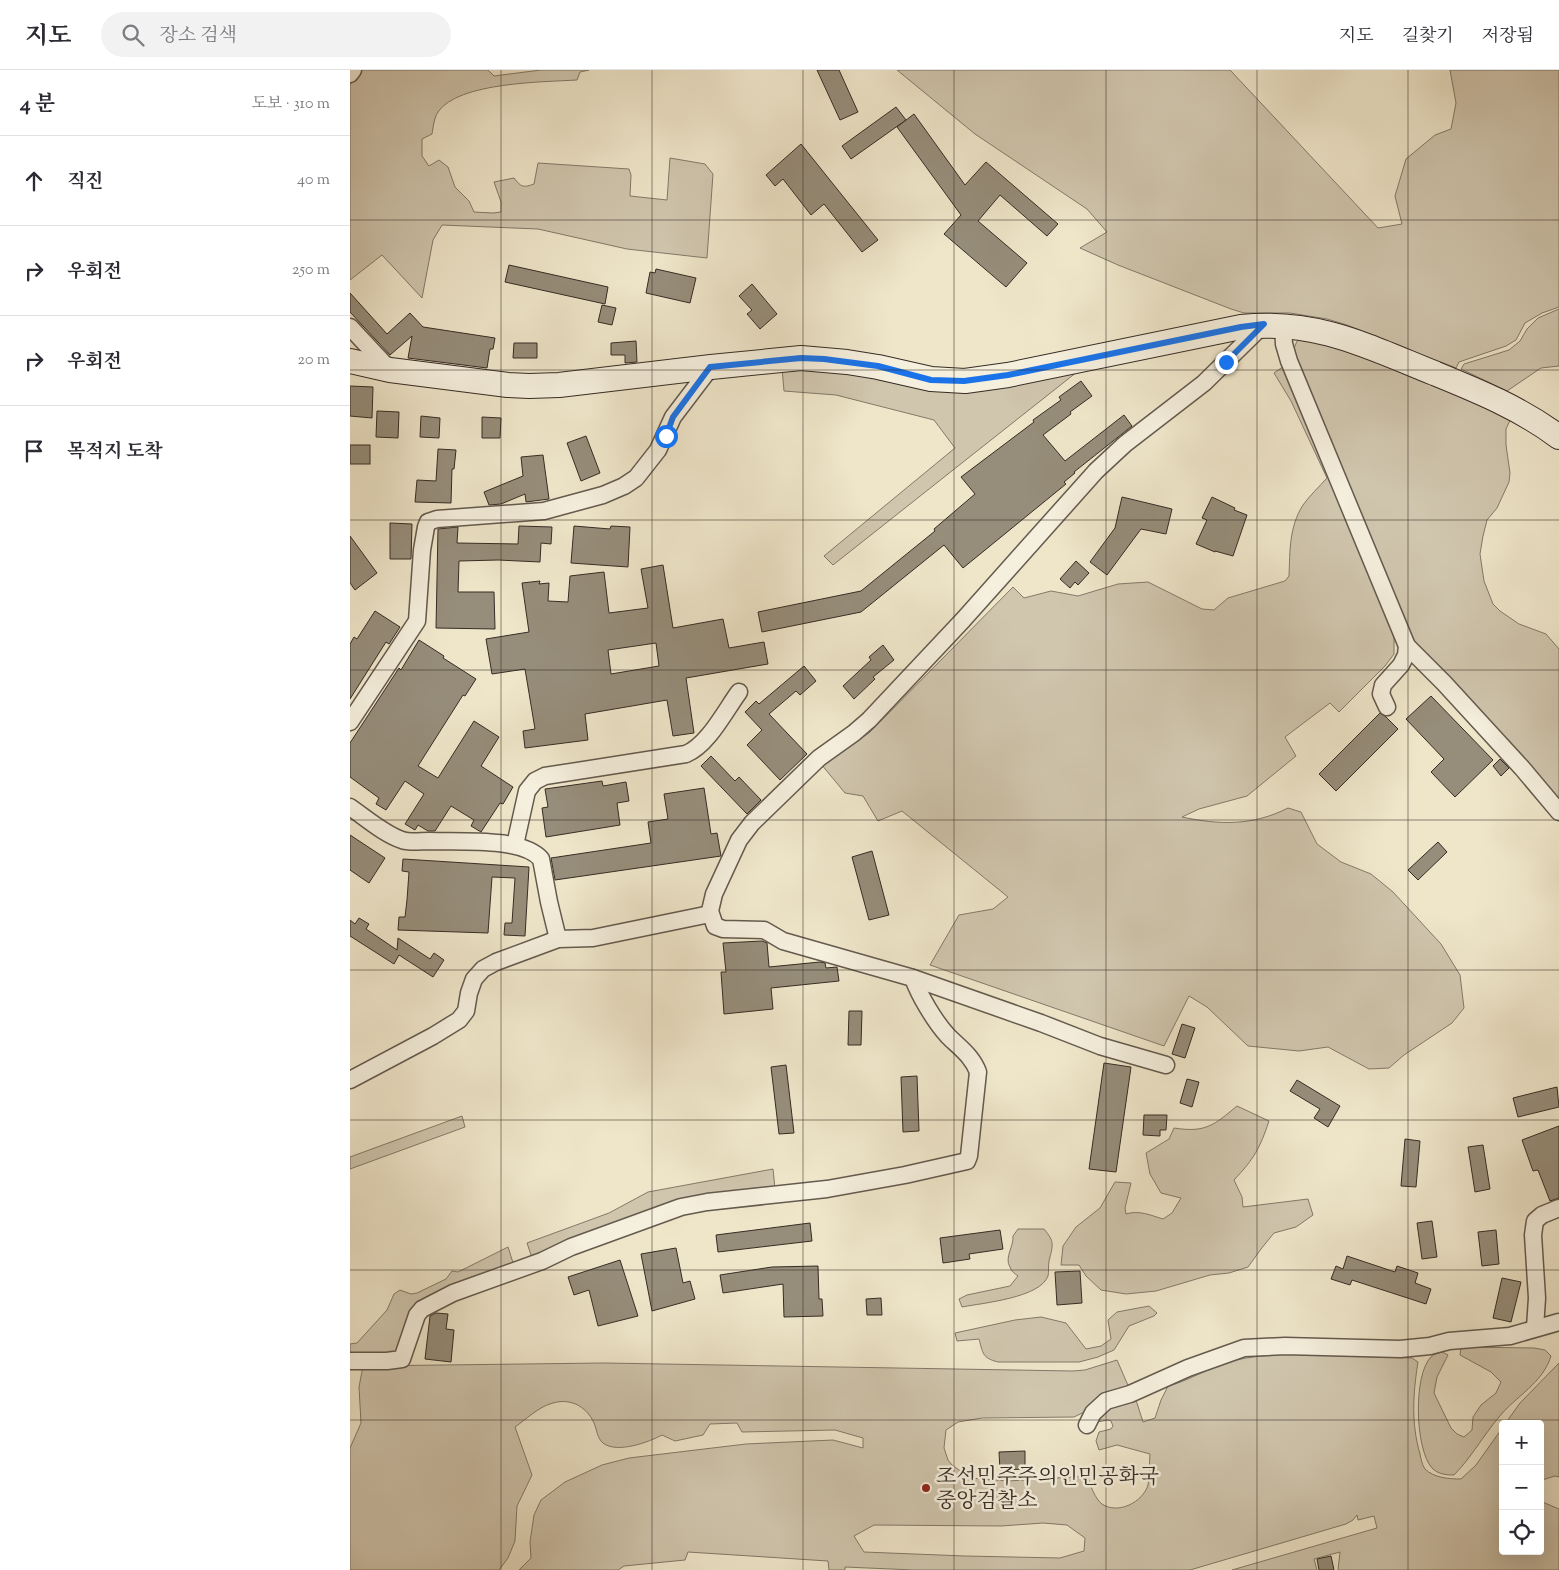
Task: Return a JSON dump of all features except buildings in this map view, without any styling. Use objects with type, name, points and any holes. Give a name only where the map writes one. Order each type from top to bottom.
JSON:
[{"type":"street","points":[[350,74],[353,70]]},
{"type":"street","points":[[1273,325],[1284,344],[1289,361],[1407,646],[1444,683],[1522,768],[1559,812]]},
{"type":"street","points":[[1166,1065],[1100,1046],[1041,1023],[912,978],[784,941],[764,930],[722,929],[714,926],[710,914],[714,894],[739,840],[752,823],[819,758],[870,720],[963,620],[1096,471],[1155,419],[1204,383],[1273,325]]},
{"type":"street","points":[[350,361],[390,370],[529,386],[560,386],[710,367],[801,358],[878,366],[931,380],[964,381],[1008,375],[1241,327],[1273,325],[1322,331],[1365,345],[1497,399],[1528,415],[1559,437]]},
{"type":"street","points":[[350,327],[390,370]]},
{"type":"street","points":[[350,722],[417,621],[422,550],[428,522],[437,518],[544,511],[603,495],[624,486],[636,478],[658,450],[673,417],[710,367]]},
{"type":"street","points":[[1387,707],[1381,694],[1383,685],[1400,665],[1406,655],[1407,646]]},
{"type":"street","points":[[515,845],[527,791],[535,781],[546,776],[686,754],[695,750],[704,741],[739,692]]},
{"type":"street","points":[[350,807],[404,841],[475,842],[515,845],[537,854],[541,859],[558,939]]},
{"type":"street","points":[[350,1080],[425,1041],[459,1020],[466,1011],[474,979],[483,969],[526,950],[558,939],[593,938],[710,914]]},
{"type":"street","points":[[350,1360],[387,1361],[402,1359],[417,1315],[422,1309],[454,1294],[517,1271],[571,1247],[655,1215],[707,1202],[827,1189],[967,1162],[978,1072],[969,1056],[947,1034],[918,992],[912,978]]},
{"type":"street","points":[[1535,1328],[1537,1298],[1533,1235],[1535,1221],[1542,1215],[1559,1208]]},
{"type":"street","points":[[1087,1425],[1093,1413],[1106,1401],[1130,1394],[1188,1368],[1244,1348],[1284,1346],[1400,1349],[1430,1346],[1449,1341],[1510,1336],[1559,1322]]},
{"type":"shaded area","points":[[360,70],[488,70],[494,76],[541,70],[589,70],[580,72],[577,80],[503,85],[482,89],[448,102],[437,114],[432,134],[422,139],[422,156],[429,166],[439,160],[448,167],[455,187],[469,201],[474,212],[493,213],[501,212],[501,202],[494,182],[514,178],[522,186],[534,184],[538,163],[629,169],[631,175],[630,196],[667,200],[670,158],[705,164],[713,174],[707,258],[627,249],[538,229],[442,225],[433,240],[422,298],[382,255],[350,280],[350,85]]},
{"type":"shaded area","points":[[897,70],[1230,70],[1378,228],[1402,224],[1395,196],[1406,159],[1435,135],[1451,129],[1456,103],[1450,70],[1559,70],[1559,307],[1542,313],[1525,323],[1516,340],[1506,346],[1459,362],[1456,368],[1327,319],[1290,313],[1244,313],[1231,309],[1118,265],[1080,248],[1107,232],[1087,209],[975,134]]},
{"type":"shaded area","points":[[1559,309],[1559,366],[1541,368],[1507,391],[1461,369],[1464,364],[1509,350],[1520,341],[1527,329],[1538,318]]},
{"type":"shaded area","points":[[1307,334],[1512,416],[1506,429],[1510,473],[1509,482],[1497,508],[1487,520],[1480,554],[1484,581],[1493,604],[1519,624],[1546,634],[1559,649],[1559,801],[1415,645],[1293,354],[1297,341]]},
{"type":"shaded area","points":[[1284,366],[1394,634],[1394,654],[1385,666],[1339,712],[1330,703],[1285,737],[1296,756],[1247,796],[1199,809],[1182,817],[1209,822],[1236,822],[1262,818],[1288,808],[1301,812],[1317,844],[1341,862],[1371,874],[1393,892],[1441,944],[1460,975],[1464,1008],[1452,1023],[1404,1055],[1389,1068],[1369,1069],[1328,1047],[1299,1051],[1248,1046],[1207,1007],[1189,996],[1164,1046],[930,965],[959,915],[993,909],[1008,897],[902,811],[878,821],[863,796],[845,793],[821,764],[869,733],[1013,587],[1024,598],[1051,591],[1078,596],[1118,584],[1148,582],[1202,609],[1214,610],[1228,598],[1285,581],[1289,576],[1291,539],[1298,513],[1327,478],[1291,401],[1274,373]]},
{"type":"shaded area","points":[[782,368],[876,374],[1082,368],[833,565],[824,556],[955,448],[934,420],[836,395],[784,391]]},
{"type":"shaded area","points":[[1237,1106],[1269,1121],[1256,1153],[1234,1180],[1242,1197],[1243,1207],[1308,1199],[1313,1215],[1296,1227],[1274,1233],[1248,1267],[1229,1273],[1210,1275],[1156,1291],[1126,1294],[1101,1290],[1086,1276],[1079,1265],[1061,1265],[1063,1246],[1076,1227],[1100,1208],[1115,1182],[1131,1183],[1125,1208],[1126,1214],[1140,1213],[1163,1219],[1172,1213],[1181,1198],[1161,1193],[1150,1174],[1146,1153],[1169,1139],[1174,1128],[1194,1129],[1209,1126]]},
{"type":"shaded area","points":[[462,1116],[465,1127],[350,1169],[350,1157]]},
{"type":"shaded area","points":[[773,1169],[775,1189],[722,1196],[533,1261],[527,1243],[609,1213],[648,1192]]},
{"type":"shaded area","points":[[1018,1229],[1044,1229],[1050,1237],[1052,1247],[1048,1276],[1043,1283],[1034,1290],[1010,1298],[962,1307],[959,1299],[967,1295],[1010,1286],[1018,1276],[1011,1270],[1008,1260],[1013,1236]]},
{"type":"shaded area","points":[[508,1247],[515,1269],[433,1299],[397,1352],[350,1358],[350,1344],[357,1343],[387,1310],[394,1294],[400,1290],[411,1294],[417,1293],[446,1279],[452,1271],[458,1272]]},
{"type":"shaded area","points":[[1149,1306],[1157,1313],[1129,1326],[1114,1350],[1079,1362],[998,1362],[986,1357],[979,1339],[957,1341],[955,1333],[1015,1320],[1041,1317],[1066,1323],[1086,1349],[1101,1346],[1111,1339],[1108,1320],[1117,1312]]},
{"type":"shaded area","points":[[1461,1347],[1534,1348],[1545,1350],[1551,1356],[1547,1366],[1536,1382],[1506,1409],[1454,1475],[1448,1475],[1439,1473],[1432,1468],[1426,1459],[1422,1445],[1418,1412],[1421,1379],[1425,1366],[1435,1354],[1442,1352],[1448,1355],[1437,1377],[1434,1393],[1451,1428],[1457,1434],[1464,1437],[1472,1430],[1473,1417],[1481,1405],[1496,1393],[1501,1382],[1491,1372],[1460,1355]]},
{"type":"shaded area","name":"조선민주주의인민공화국 중앙검찰소","points":[[1282,1354],[1412,1358],[1418,1362],[1414,1397],[1414,1420],[1417,1442],[1425,1469],[1437,1476],[1461,1479],[1476,1465],[1499,1433],[1499,1555],[1544,1555],[1544,1503],[1559,1509],[1559,1570],[1338,1570],[1340,1552],[1314,1559],[1317,1570],[1232,1570],[1377,1528],[1374,1516],[1358,1520],[1357,1515],[1346,1524],[1190,1570],[914,1570],[845,1567],[845,1570],[829,1570],[828,1561],[688,1552],[685,1560],[624,1566],[618,1570],[519,1570],[531,1558],[530,1542],[534,1515],[541,1500],[565,1482],[602,1465],[629,1458],[746,1444],[833,1440],[863,1448],[863,1438],[835,1430],[742,1432],[737,1423],[710,1424],[703,1435],[675,1441],[662,1435],[633,1446],[609,1446],[601,1441],[591,1417],[586,1411],[576,1404],[563,1401],[541,1408],[515,1427],[532,1475],[517,1506],[515,1541],[508,1558],[499,1570],[350,1570],[350,1448],[361,1423],[359,1387],[363,1366],[604,1363],[1073,1371],[1085,1370],[1117,1360],[1130,1390],[1074,1417],[982,1418],[958,1422],[946,1430],[944,1448],[952,1465],[970,1478],[1008,1481],[1088,1476],[1097,1499],[1108,1507],[1115,1508],[1129,1505],[1141,1497],[1145,1491],[1149,1481],[1150,1454],[1117,1445],[1099,1450],[1096,1441],[1099,1432],[1111,1429],[1113,1426],[1111,1421],[1108,1420],[1097,1422],[1100,1417],[1114,1407],[1136,1400],[1143,1422],[1155,1418],[1168,1386],[1216,1366],[1252,1357]],"holes":[[[1043,1523],[1067,1525],[1085,1538],[1084,1551],[1060,1558],[864,1552],[854,1536],[874,1525],[1001,1526]]]},
{"type":"shaded area","points":[[1559,1363],[1559,1477],[1555,1476],[1544,1479],[1544,1420],[1508,1420],[1520,1403]]},
{"type":"place","name":"조선민주주의인민공화국 중앙검찰소","points":[[926,1488]]},
{"type":"route","points":[[666,436],[673,417],[710,367],[801,358],[824,359],[878,366],[931,380],[964,381],[1008,375],[1241,327],[1264,324],[1226,362]]}]
